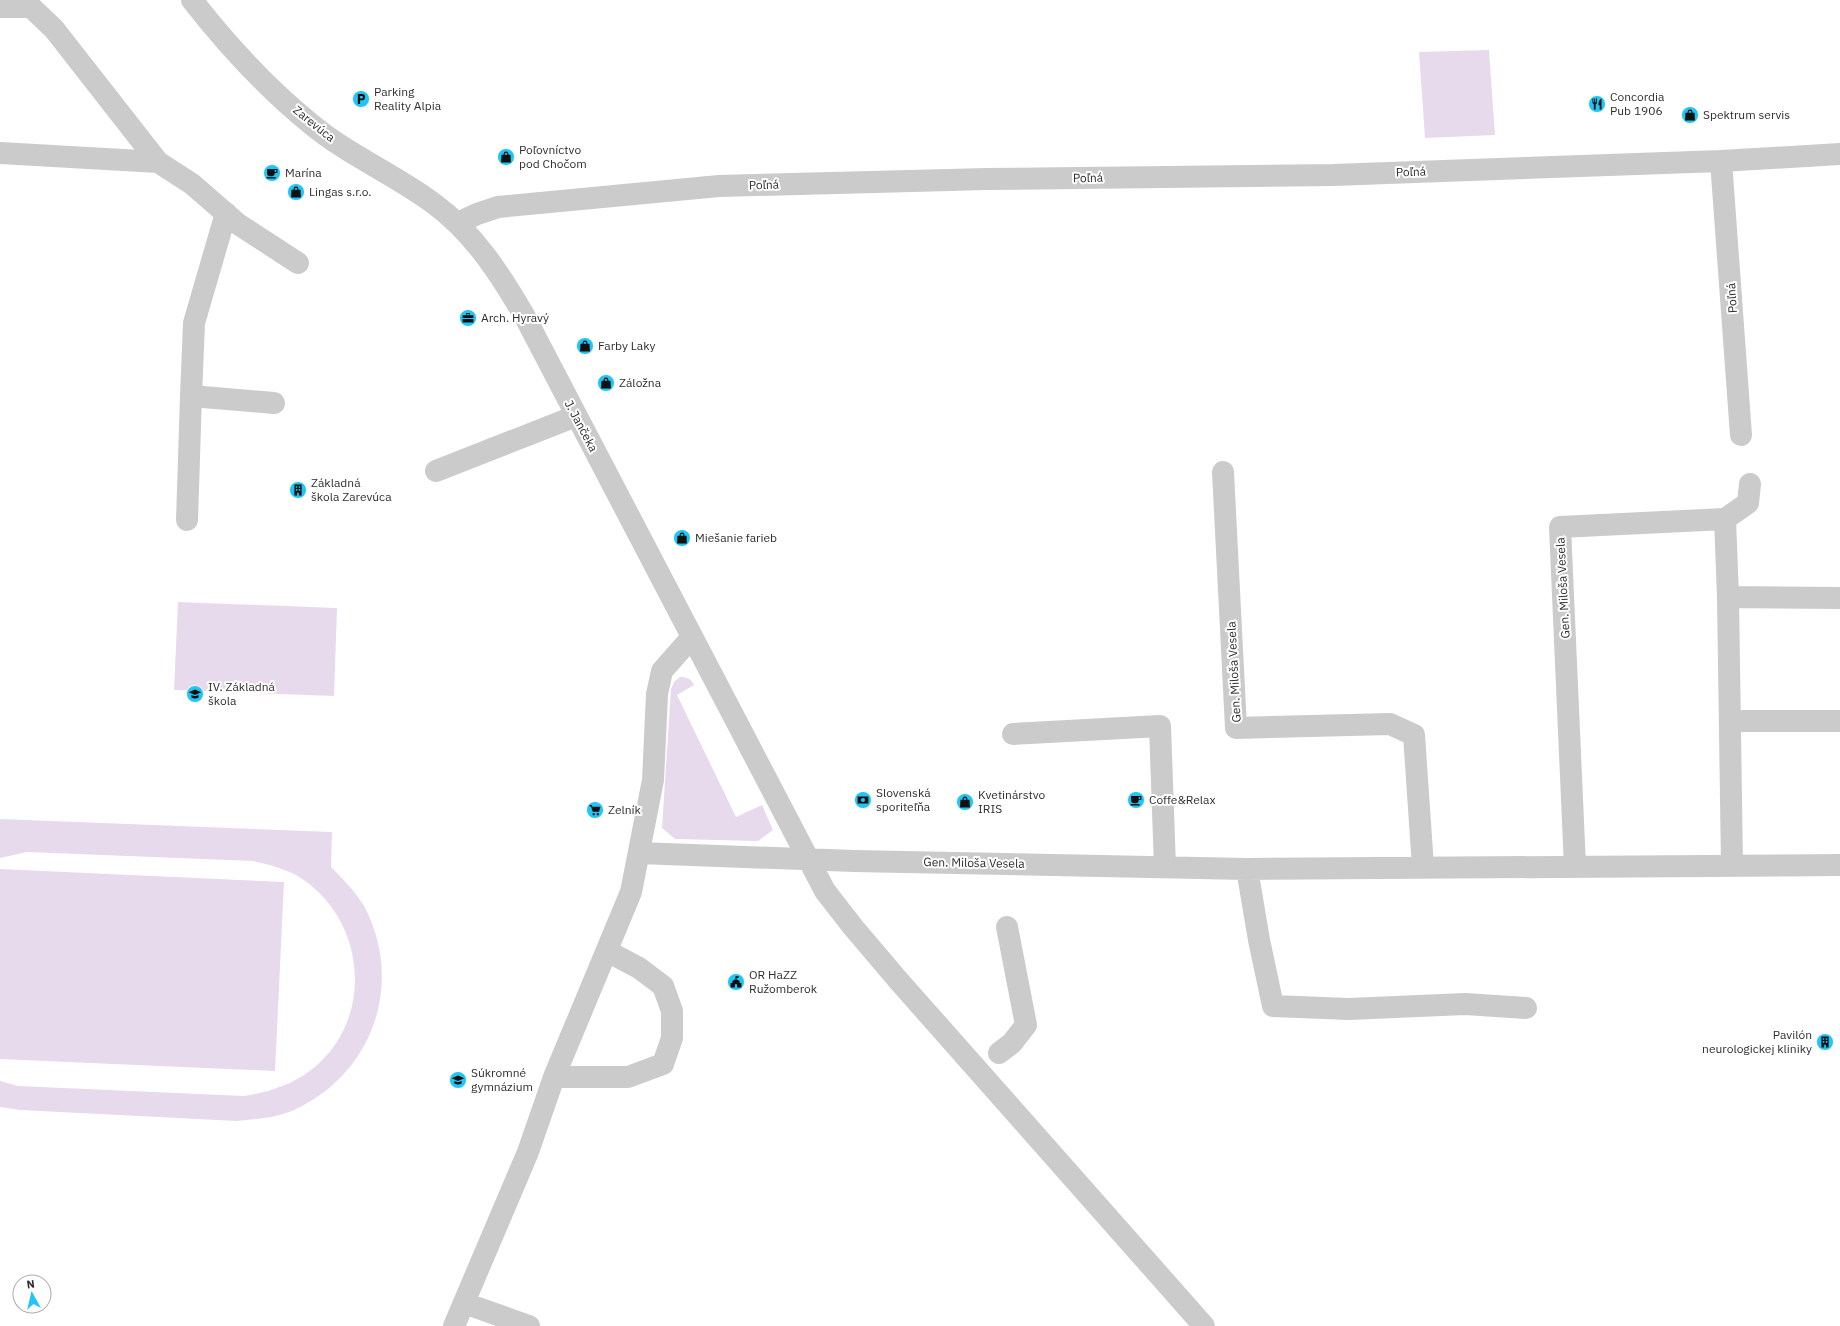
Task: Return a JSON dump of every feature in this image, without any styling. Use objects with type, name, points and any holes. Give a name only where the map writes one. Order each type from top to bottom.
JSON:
[{"type":"street","name":"Zarevúca","points":[[192,0],[228,44],[311,125],[346,149],[432,202],[458,223]]},
{"type":"street","points":[[0,7],[31,7],[54,29],[158,162],[192,184],[238,224],[298,263]]},
{"type":"street","points":[[0,154],[158,162]]},
{"type":"street","name":"Poľná","points":[[458,223],[498,206],[719,186],[987,179],[1333,175],[1721,161],[1840,154]]},
{"type":"street","name":"Poľná","points":[[1721,161],[1741,434]]},
{"type":"street","points":[[187,520],[194,323],[226,213]]},
{"type":"street","name":"J. Jančeka","points":[[458,223],[483,251],[505,283],[825,891],[852,927],[1204,1326]]},
{"type":"street","points":[[191,396],[274,403]]},
{"type":"street","points":[[436,471],[576,416]]},
{"type":"street","name":"Gen. Miloša Vesela","points":[[1224,472],[1236,728],[1390,724],[1414,735],[1423,867]]},
{"type":"street","points":[[1732,866],[1728,597],[1724,519],[1748,504],[1750,484]]},
{"type":"street","name":"Gen. Miloša Vesela","points":[[1575,867],[1560,527],[1724,519]]},
{"type":"street","points":[[1728,597],[1840,598]]},
{"type":"street","points":[[454,1326],[528,1152],[554,1077],[631,892],[640,853],[653,780],[656,694],[662,670],[692,638]]},
{"type":"street","points":[[1730,721],[1840,721]]},
{"type":"street","points":[[1013,734],[1160,726],[1165,867]]},
{"type":"street","name":"Gen. Miloša Vesela","points":[[640,853],[808,859],[1247,869],[1840,865]]},
{"type":"street","points":[[1247,869],[1259,940],[1273,1006],[1349,1009],[1465,1004],[1526,1008]]},
{"type":"street","points":[[999,1053],[1012,1043],[1026,1025],[1007,927]]},
{"type":"street","points":[[554,1077],[628,1077],[663,1064],[672,1038],[672,1011],[664,986],[639,968],[607,951]]},
{"type":"street","points":[[464,1303],[529,1326]]},
{"type":"shaded area","points":[[1489,50],[1495,135],[1425,138],[1419,52]]},
{"type":"shaded area","points":[[178,602],[337,608],[334,696],[174,690]]},
{"type":"shaded area","points":[[680,677],[688,678],[694,685],[677,695],[736,817],[762,805],[773,830],[758,841],[675,839],[662,828],[671,689],[674,682]]},
{"type":"shaded area","points":[[0,819],[332,832],[331,867],[353,890],[364,906],[376,935],[381,965],[381,995],[374,1023],[362,1050],[344,1074],[321,1094],[294,1110],[266,1118],[237,1121],[20,1110],[0,1107],[0,1081],[18,1086],[244,1096],[288,1084],[311,1070],[332,1049],[346,1024],[354,997],[354,969],[349,941],[337,916],[319,893],[296,875],[274,866],[253,861],[27,852],[0,858]]},
{"type":"shaded area","points":[[0,869],[284,882],[275,1071],[0,1059]]},
{"type":"place","name":"Parking Reality Alpia","points":[[361,99]]},
{"type":"place","name":"Concordia Pub 1906","points":[[1597,104]]},
{"type":"place","name":"Spektrum servis","points":[[1690,115]]},
{"type":"place","name":"Poľovníctvo pod Chočom","points":[[506,157]]},
{"type":"place","name":"Marína","points":[[272,173]]},
{"type":"place","name":"Lingas s.r.o.","points":[[296,192]]},
{"type":"place","name":"Arch. Hyravý","points":[[468,318]]},
{"type":"place","name":"Farby Laky","points":[[585,346]]},
{"type":"place","name":"Záložna","points":[[606,383]]},
{"type":"place","name":"Základná škola Zarevúca","points":[[298,490]]},
{"type":"place","name":"Miešanie farieb","points":[[682,538]]},
{"type":"place","name":"IV. Základná škola","points":[[195,694]]},
{"type":"place","name":"Slovenská sporiteľňa","points":[[863,800]]},
{"type":"place","name":"Coffe&Relax","points":[[1136,800]]},
{"type":"place","name":"Kvetinárstvo IRIS","points":[[965,802]]},
{"type":"place","name":"Zelník","points":[[595,810]]},
{"type":"place","name":"OR HaZZ Ružomberok","points":[[736,982]]},
{"type":"place","name":"Pavilón neurologickej kliniky","points":[[1825,1042]]},
{"type":"place","name":"Súkromné gymnázium","points":[[458,1080]]}]
